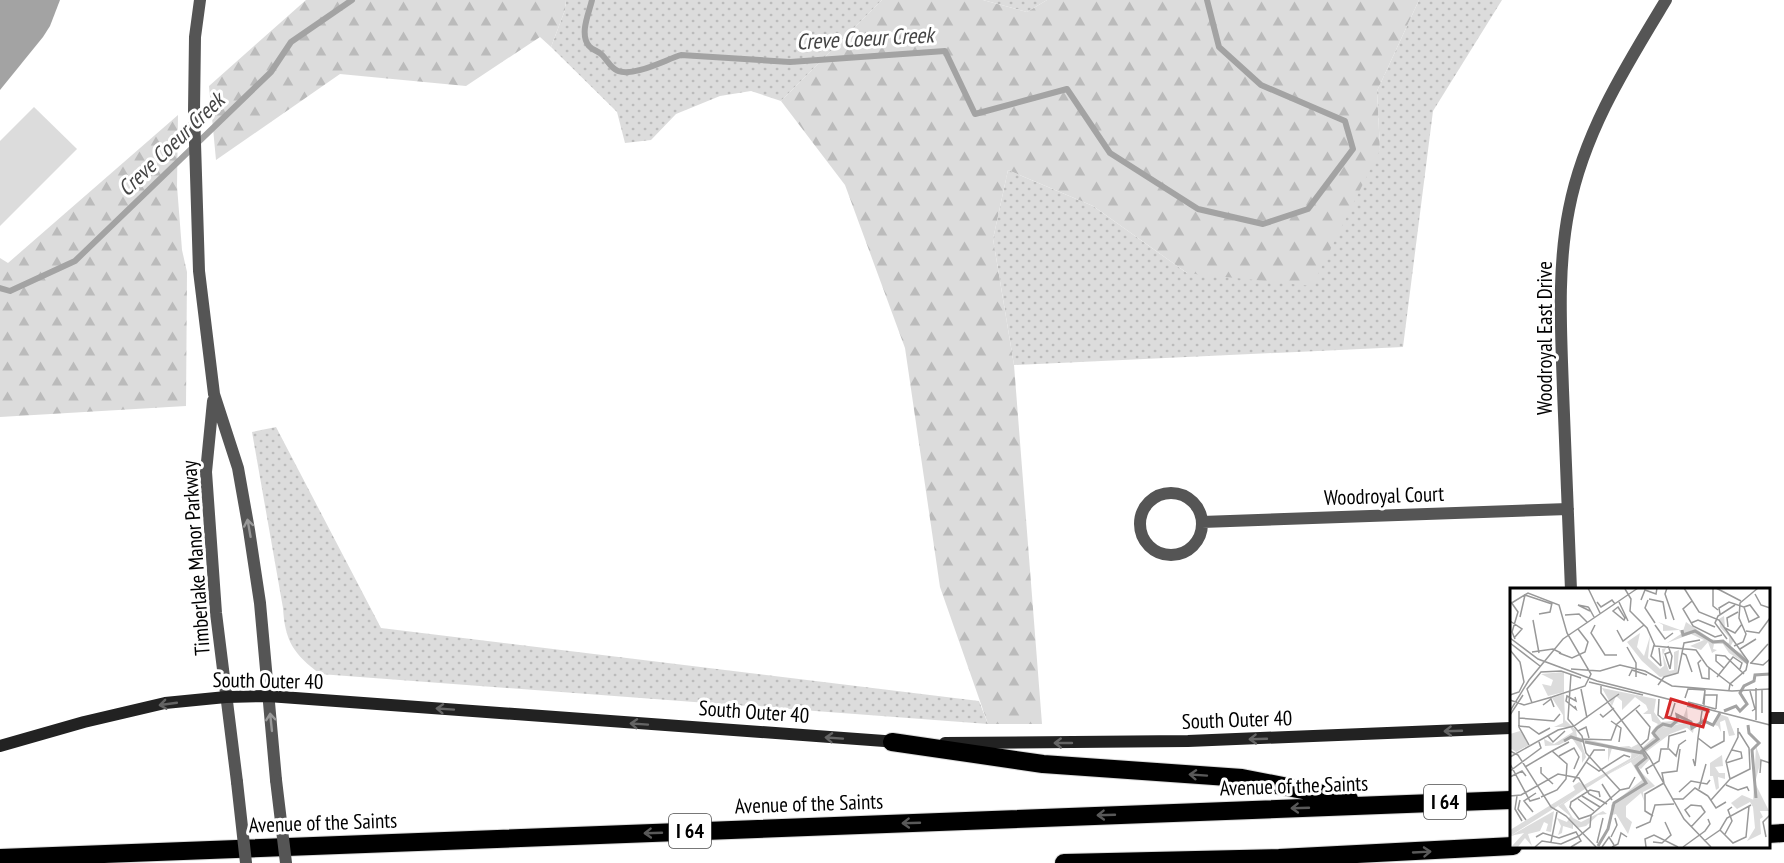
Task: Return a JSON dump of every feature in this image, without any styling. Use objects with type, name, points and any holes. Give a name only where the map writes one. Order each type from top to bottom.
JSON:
[{"type":"highway","points":[[892,742],[1043,764],[1242,778],[1380,805]]},
{"type":"highway","name":"Avenue of the Saints","points":[[0,858],[1510,800]]},
{"type":"highway","points":[[1769,834],[1784,833]]},
{"type":"highway","name":"I 64","points":[[1064,863],[1271,860],[1510,846]]},
{"type":"street","name":"Timberlake Manor Parkway","points":[[200,0],[195,37],[194,111],[199,271],[214,394],[238,468],[248,520],[260,603],[286,863]]},
{"type":"street","name":"Woodroyal East Drive","points":[[1571,588],[1561,288],[1569,209],[1581,165],[1599,117],[1666,0]]},
{"type":"street","name":"Timberlake Manor Parkway","points":[[214,394],[206,472],[216,613],[246,863]]},
{"type":"street","points":[[1171,492],[1182,494],[1195,503],[1202,522],[1199,537],[1193,546],[1177,555],[1156,552],[1148,546],[1141,535],[1139,524],[1144,507],[1151,499],[1171,492]]},
{"type":"street","name":"Woodroyal Court","points":[[1202,522],[1568,509]]},
{"type":"street","name":"South Outer 40","points":[[0,747],[84,722],[165,703],[226,697],[268,696],[892,742],[1102,743],[1510,729]]},
{"type":"green space","points":[[306,0],[566,0],[565,10],[551,47],[540,37],[466,86],[340,74],[216,160],[209,86]]},
{"type":"green space","points":[[566,0],[882,0],[781,101],[751,91],[720,96],[676,114],[651,140],[625,143],[617,112],[551,47],[565,10]]},
{"type":"green space","points":[[882,0],[983,0],[1027,12],[1047,0],[1419,0],[1377,91],[1380,150],[1312,286],[1187,273],[1093,206],[1008,170],[993,239],[1014,365],[1042,724],[988,724],[940,587],[905,348],[845,185],[781,101]]},
{"type":"green space","points":[[983,0],[1047,0],[1027,12]]},
{"type":"green space","points":[[1419,0],[1502,0],[1433,111],[1403,347],[1014,365],[993,239],[1008,170],[1093,206],[1187,273],[1380,150],[1377,91]]},
{"type":"green space","points":[[34,107],[77,149],[0,226],[0,141]]},
{"type":"green space","points":[[178,115],[177,186],[182,250],[187,272],[186,406],[0,417],[0,258],[8,263]]},
{"type":"green space","points":[[276,427],[381,628],[979,701],[988,724],[320,674],[297,653],[289,639],[284,620],[252,432]]},
{"type":"shaded area","points":[[0,0],[60,0],[43,37],[0,90]]},
{"type":"waterway","name":"Creve Coeur Creek","points":[[0,288],[10,291],[75,261],[271,72],[291,42],[352,0]]},
{"type":"waterway","name":"Creve Coeur Creek","points":[[592,0],[586,23],[586,41],[618,71],[641,70],[681,55],[790,62],[945,51],[975,114],[1067,89],[1110,153],[1198,209],[1263,224],[1308,209],[1353,149],[1345,121],[1261,85],[1219,47],[1207,0]]}]
